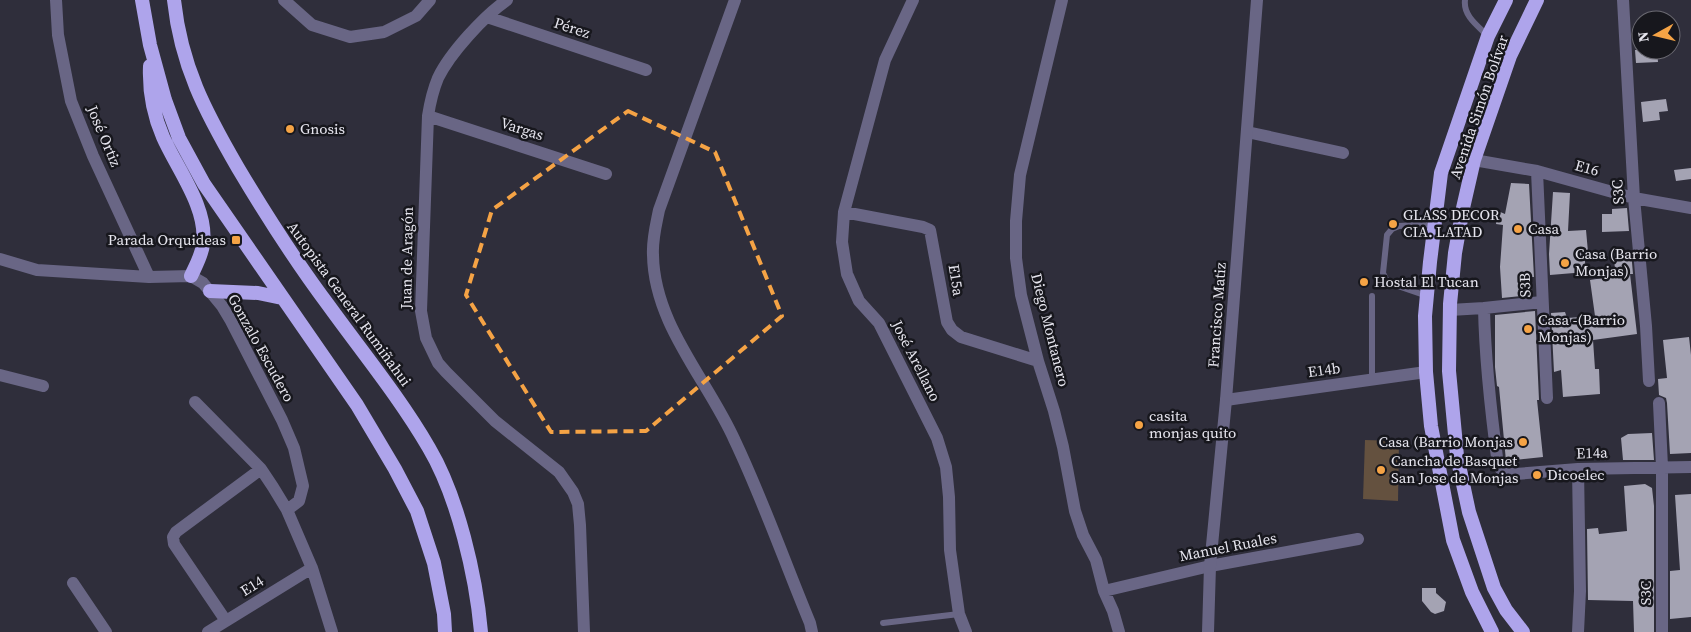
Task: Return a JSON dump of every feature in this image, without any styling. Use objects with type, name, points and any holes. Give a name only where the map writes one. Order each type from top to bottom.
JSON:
[{"type":"highway","points":[[142,0],[150,45],[164,100],[179,138],[204,184],[357,405],[395,469],[417,511],[434,563],[446,632]]},
{"type":"highway","name":"Autopista General Rumiñahui","points":[[174,0],[182,47],[191,77],[202,104],[229,152],[266,215],[302,269],[388,386],[430,449],[448,489],[464,538],[473,573],[481,632]]},
{"type":"highway","name":"Avenida Simón Bolívar","points":[[1492,632],[1472,592],[1453,540],[1431,426],[1426,372],[1425,316],[1441,173],[1488,36],[1506,0]]},
{"type":"highway","name":"Avenida Simón Bolívar","points":[[1523,632],[1506,610],[1494,588],[1470,512],[1457,456],[1450,381],[1450,310],[1454,253],[1474,160],[1510,56],[1537,0]]},
{"type":"highway","points":[[150,45],[152,106],[162,135],[198,206],[202,221],[203,244],[191,276]]},
{"type":"highway","points":[[210,291],[258,293],[282,298]]},
{"type":"street","name":"José Ortiz","points":[[56,0],[58,35],[71,100],[93,156],[149,277]]},
{"type":"street","points":[[284,0],[312,25],[350,37],[384,32],[416,16],[430,0]]},
{"type":"street","name":"Juan de Aragón","points":[[507,0],[470,35],[444,69],[430,101],[421,311],[426,338],[438,363],[496,421],[559,472],[574,492],[578,504],[580,525],[584,632]]},
{"type":"street","points":[[735,0],[659,210],[654,230],[652,256],[665,313],[679,343],[735,439],[812,632]]},
{"type":"street","name":"José Arellano","points":[[913,0],[885,60],[844,212],[842,242],[847,274],[859,301],[879,323],[937,438],[946,467],[949,497],[950,550],[960,614],[966,632]]},
{"type":"street","name":"Diego Montanero","points":[[1062,0],[1020,175],[1016,221],[1016,258],[1021,294],[1063,447],[1075,511],[1083,535],[1096,560],[1104,591],[1113,611],[1119,632]]},
{"type":"street","name":"Francisco Matiz","points":[[1208,632],[1210,566],[1226,400],[1258,0]]},
{"type":"street","name":"S3C","points":[[1623,0],[1634,198],[1646,326],[1649,381]]},
{"type":"street","name":"Pérez","points":[[487,17],[646,70]]},
{"type":"street","name":"Vargas","points":[[428,116],[606,174]]},
{"type":"street","points":[[1247,132],[1343,153]]},
{"type":"street","name":"E16","points":[[1474,160],[1537,172],[1634,198],[1691,208]]},
{"type":"street","name":"S3B","points":[[1537,172],[1547,398]]},
{"type":"street","name":"E15a","points":[[844,212],[923,227],[930,230],[933,236],[947,322],[952,330],[961,337],[1038,361]]},
{"type":"street","points":[[0,258],[37,270],[149,277],[191,276]]},
{"type":"street","name":"Gonzalo Escudero","points":[[191,276],[203,283],[231,321],[282,420],[294,448],[303,486],[299,501],[287,510]]},
{"type":"street","points":[[1450,310],[1542,302]]},
{"type":"street","name":"E14a","points":[[1484,308],[1486,371],[1498,465],[1502,471],[1508,474],[1578,469],[1691,467]]},
{"type":"street","name":"E14b","points":[[1226,400],[1426,372]]},
{"type":"street","points":[[0,375],[43,386]]},
{"type":"street","points":[[195,402],[261,469],[287,510],[312,568],[332,632]]},
{"type":"street","name":"S3C","points":[[1659,403],[1662,467],[1662,632]]},
{"type":"street","points":[[226,621],[174,544],[173,537],[176,532],[261,469]]},
{"type":"street","points":[[1578,469],[1580,583],[1578,632]]},
{"type":"street","name":"Manuel Ruales","points":[[1104,591],[1210,566],[1358,539]]},
{"type":"street","name":"E14","points":[[208,632],[312,568]]},
{"type":"street","points":[[73,583],[106,632]]},
{"type":"lane","points":[[1465,0],[1464,6],[1468,16],[1488,36]]},
{"type":"lane","points":[[1427,296],[1392,284],[1383,273],[1387,235],[1392,229],[1399,226],[1434,224]]},
{"type":"lane","points":[[1372,296],[1372,379]]},
{"type":"lane","points":[[884,623],[960,614]]},
{"type":"highlighted area","points":[[628,111],[715,152],[782,316],[646,431],[551,432],[466,295],[492,210]]},
{"type":"shaded area","name":"Cancha de Basquet San Jose de Monjas","points":[[1365,440],[1399,441],[1398,501],[1363,499]]},
{"type":"building","points":[[1636,60],[1658,60],[1658,62],[1636,63]]},
{"type":"building","points":[[1666,99],[1668,111],[1659,112],[1660,120],[1643,122],[1641,102]]},
{"type":"building","points":[[1691,168],[1691,179],[1676,181],[1674,170]]},
{"type":"building","points":[[1511,183],[1529,184],[1534,277],[1532,277],[1532,295],[1502,298],[1500,267],[1503,225],[1496,224],[1498,211],[1505,214]]},
{"type":"building","points":[[1553,192],[1570,193],[1568,231],[1586,230],[1588,252],[1584,252],[1586,272],[1550,275],[1549,254]]},
{"type":"building","points":[[1627,208],[1629,231],[1602,232],[1602,214],[1612,214],[1612,209]]},
{"type":"building","points":[[1631,251],[1633,274],[1630,274],[1637,334],[1593,340],[1595,369],[1599,369],[1600,394],[1563,397],[1561,370],[1554,372],[1551,313],[1565,312],[1567,318],[1595,316],[1590,280],[1616,276],[1613,253]]},
{"type":"building","points":[[1535,311],[1539,400],[1537,400],[1543,457],[1506,461],[1499,387],[1497,386],[1495,367],[1495,315]]},
{"type":"building","points":[[1689,337],[1691,355],[1691,453],[1670,454],[1667,403],[1666,398],[1659,395],[1658,379],[1667,378],[1663,340]]},
{"type":"building","points":[[1652,433],[1654,460],[1623,460],[1621,438],[1628,434]]},
{"type":"building","points":[[1645,484],[1652,488],[1654,506],[1654,632],[1634,632],[1633,601],[1588,600],[1587,529],[1598,528],[1599,534],[1627,531],[1624,486]]},
{"type":"building","points":[[1691,494],[1691,617],[1670,619],[1670,571],[1680,570],[1675,495]]},
{"type":"building","points":[[1422,588],[1436,588],[1436,593],[1446,602],[1444,611],[1435,614],[1431,612],[1422,601]]},
{"type":"place","name":"Gnosis","points":[[290,129]]},
{"type":"place","name":"GLASS DECOR CIA. LATAD","points":[[1393,224]]},
{"type":"place","name":"Casa","points":[[1518,229]]},
{"type":"place","name":"Parada Orquideas","points":[[236,240]]},
{"type":"place","name":"Casa (Barrio Monjas)","points":[[1565,263]]},
{"type":"place","name":"Hostal El Tucan","points":[[1364,282]]},
{"type":"place","name":"Casa -(Barrio Monjas)","points":[[1528,329]]},
{"type":"place","name":"casita monjas quito","points":[[1139,425]]},
{"type":"place","name":"Casa (Barrio Monjas","points":[[1523,442]]},
{"type":"place","name":"Cancha de Basquet San Jose de Monjas","points":[[1381,470]]},
{"type":"place","name":"Dicoelec","points":[[1537,475]]}]
